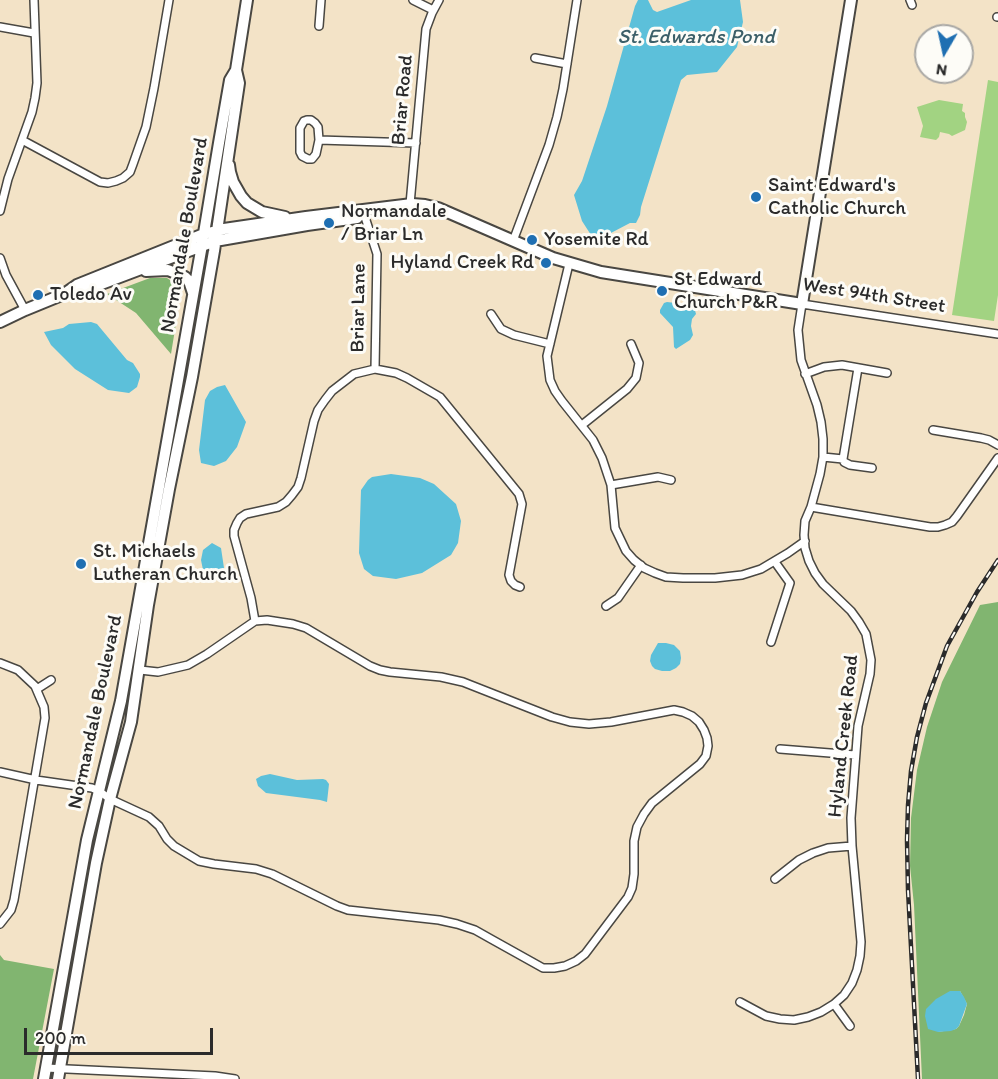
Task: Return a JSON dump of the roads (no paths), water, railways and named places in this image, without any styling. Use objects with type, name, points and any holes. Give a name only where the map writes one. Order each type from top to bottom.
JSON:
[{"type":"main road","name":"Normandale Boulevard","points":[[45,1073],[87,840],[121,702],[230,80],[236,70],[247,0]]},
{"type":"main road","points":[[802,304],[851,0]]},
{"type":"main road","name":"Normandale Boulevard","points":[[59,1074],[96,863],[131,722],[148,605],[192,377],[239,82],[236,70]]},
{"type":"main road","points":[[229,150],[230,172],[233,181],[247,203],[269,214],[294,222]]},
{"type":"main road","name":"West 94th Street","points":[[203,239],[294,222],[357,218],[363,211],[410,204],[425,205],[438,208],[569,264],[600,272],[802,304]]},
{"type":"main road","points":[[64,294],[80,292],[128,274],[203,239]]},
{"type":"main road","points":[[0,322],[64,294],[77,285],[203,239]]},
{"type":"main road","points":[[128,274],[155,269],[168,270],[188,279],[193,294]]},
{"type":"street","points":[[0,210],[32,112],[36,91],[34,0]]},
{"type":"street","points":[[22,140],[100,182],[117,181],[130,172],[148,117],[169,0]]},
{"type":"street","points":[[319,26],[321,0]]},
{"type":"street","points":[[413,0],[433,10]]},
{"type":"street","name":"Briar Road","points":[[410,204],[426,29],[438,0]]},
{"type":"street","points":[[513,241],[549,145],[561,99],[577,0]]},
{"type":"street","points":[[0,27],[34,33]]},
{"type":"street","points":[[535,58],[567,64]]},
{"type":"street","points":[[311,120],[315,123],[318,127],[319,140],[314,157],[308,159],[302,156],[300,128],[304,121],[311,120]]},
{"type":"street","points":[[319,140],[416,143]]},
{"type":"street","name":"Briar Lane","points":[[255,621],[234,536],[237,523],[246,514],[269,510],[286,502],[298,487],[318,410],[332,391],[354,374],[375,369],[377,254],[363,211]]},
{"type":"street","points":[[0,258],[6,275],[25,310]]},
{"type":"street","points":[[569,264],[547,356],[550,380],[555,391],[598,449],[611,485],[615,528],[626,550],[640,566],[666,577],[715,578],[751,573],[775,562],[805,541],[805,521],[820,474],[823,439],[817,405],[805,374],[798,345],[802,304]]},
{"type":"street","name":"West 94th Street","points":[[802,304],[998,334]]},
{"type":"street","points":[[491,314],[501,329],[514,335],[550,344]]},
{"type":"street","points":[[582,425],[627,389],[636,378],[639,363],[631,344]]},
{"type":"street","points":[[805,374],[831,365],[887,372]]},
{"type":"street","points":[[843,459],[858,368]]},
{"type":"street","points":[[375,369],[407,378],[440,397],[519,494],[522,504],[509,575],[511,581],[520,587]]},
{"type":"street","points":[[933,430],[981,438],[998,445]]},
{"type":"street","points":[[823,456],[843,459],[850,465],[872,468]]},
{"type":"street","points":[[811,507],[938,527],[952,522],[998,458]]},
{"type":"street","points":[[611,485],[658,477],[671,480]]},
{"type":"street","name":"Hyland Creek Road","points":[[740,1002],[766,1016],[794,1020],[808,1017],[821,1012],[844,995],[852,983],[860,956],[861,942],[851,818],[855,755],[871,660],[866,634],[841,600],[829,591],[815,573],[809,561],[805,541]]},
{"type":"street","points":[[771,642],[790,583],[775,562]]},
{"type":"street","points":[[606,606],[618,598],[640,566]]},
{"type":"street","points":[[0,772],[99,791],[110,800],[145,814],[159,826],[174,846],[199,861],[240,866],[272,874],[348,910],[457,924],[475,930],[543,968],[554,968],[566,966],[585,954],[628,897],[634,874],[634,841],[637,827],[652,803],[700,764],[706,756],[708,746],[705,730],[692,716],[683,712],[674,710],[589,724],[570,722],[463,682],[441,677],[380,670],[306,628],[267,620],[255,621],[188,665],[158,672],[140,670]]},
{"type":"street","points":[[0,663],[18,670],[37,689],[44,706],[45,718],[14,900],[11,910],[0,924]]},
{"type":"street","points":[[37,689],[51,680]]},
{"type":"street","points":[[780,749],[855,755]]},
{"type":"street","points":[[775,879],[799,860],[813,853],[828,848],[852,846]]},
{"type":"street","points":[[834,1004],[850,1026]]},
{"type":"street","points":[[45,1073],[215,1076],[235,1079]]},
{"type":"water","name":"St. Edwards Pond","points":[[638,0],[648,0],[653,10],[657,12],[691,0],[740,0],[743,22],[737,47],[717,72],[687,75],[681,80],[636,223],[630,223],[609,234],[591,235],[582,221],[574,195],[582,181],[607,106]]},
{"type":"water","points":[[664,303],[694,307],[696,314],[691,326],[693,335],[690,340],[676,349],[673,327],[660,313]]},
{"type":"water","points":[[91,322],[97,324],[127,360],[133,363],[140,374],[137,387],[129,393],[108,390],[75,369],[51,345],[44,332],[63,328],[69,324]]},
{"type":"water","points":[[225,385],[246,422],[237,447],[226,461],[214,466],[201,463],[199,450],[205,400],[210,391]]},
{"type":"water","points":[[391,474],[420,478],[434,484],[456,504],[461,521],[458,543],[451,555],[422,573],[396,579],[373,576],[364,569],[359,553],[361,490],[372,477]]},
{"type":"water","points":[[212,543],[221,548],[224,568],[220,577],[211,577],[203,570],[201,560],[203,550]]},
{"type":"water","points":[[658,643],[674,645],[680,651],[680,664],[676,668],[662,671],[652,666],[651,655]]},
{"type":"water","points":[[270,774],[297,780],[326,780],[329,784],[327,802],[266,793],[258,786],[256,779]]},
{"type":"water","points":[[950,991],[960,991],[967,1004],[959,1026],[951,1031],[938,1032],[928,1029],[926,1009],[936,999]]},
{"type":"railway","points":[[918,1079],[908,890],[907,840],[911,771],[926,703],[947,646],[998,560]]},
{"type":"place","name":"Saint Edward's Catholic Church","points":[[756,197]]},
{"type":"place","name":"Normandale / Briar Ln","points":[[329,223]]},
{"type":"place","name":"Yosemite Rd","points":[[532,240]]},
{"type":"place","name":"Hyland Creek Rd","points":[[546,263]]},
{"type":"place","name":"St Edward Church P&R","points":[[662,291]]},
{"type":"place","name":"Toledo Av","points":[[38,295]]},
{"type":"place","name":"St. Michaels Lutheran Church","points":[[81,564]]}]
